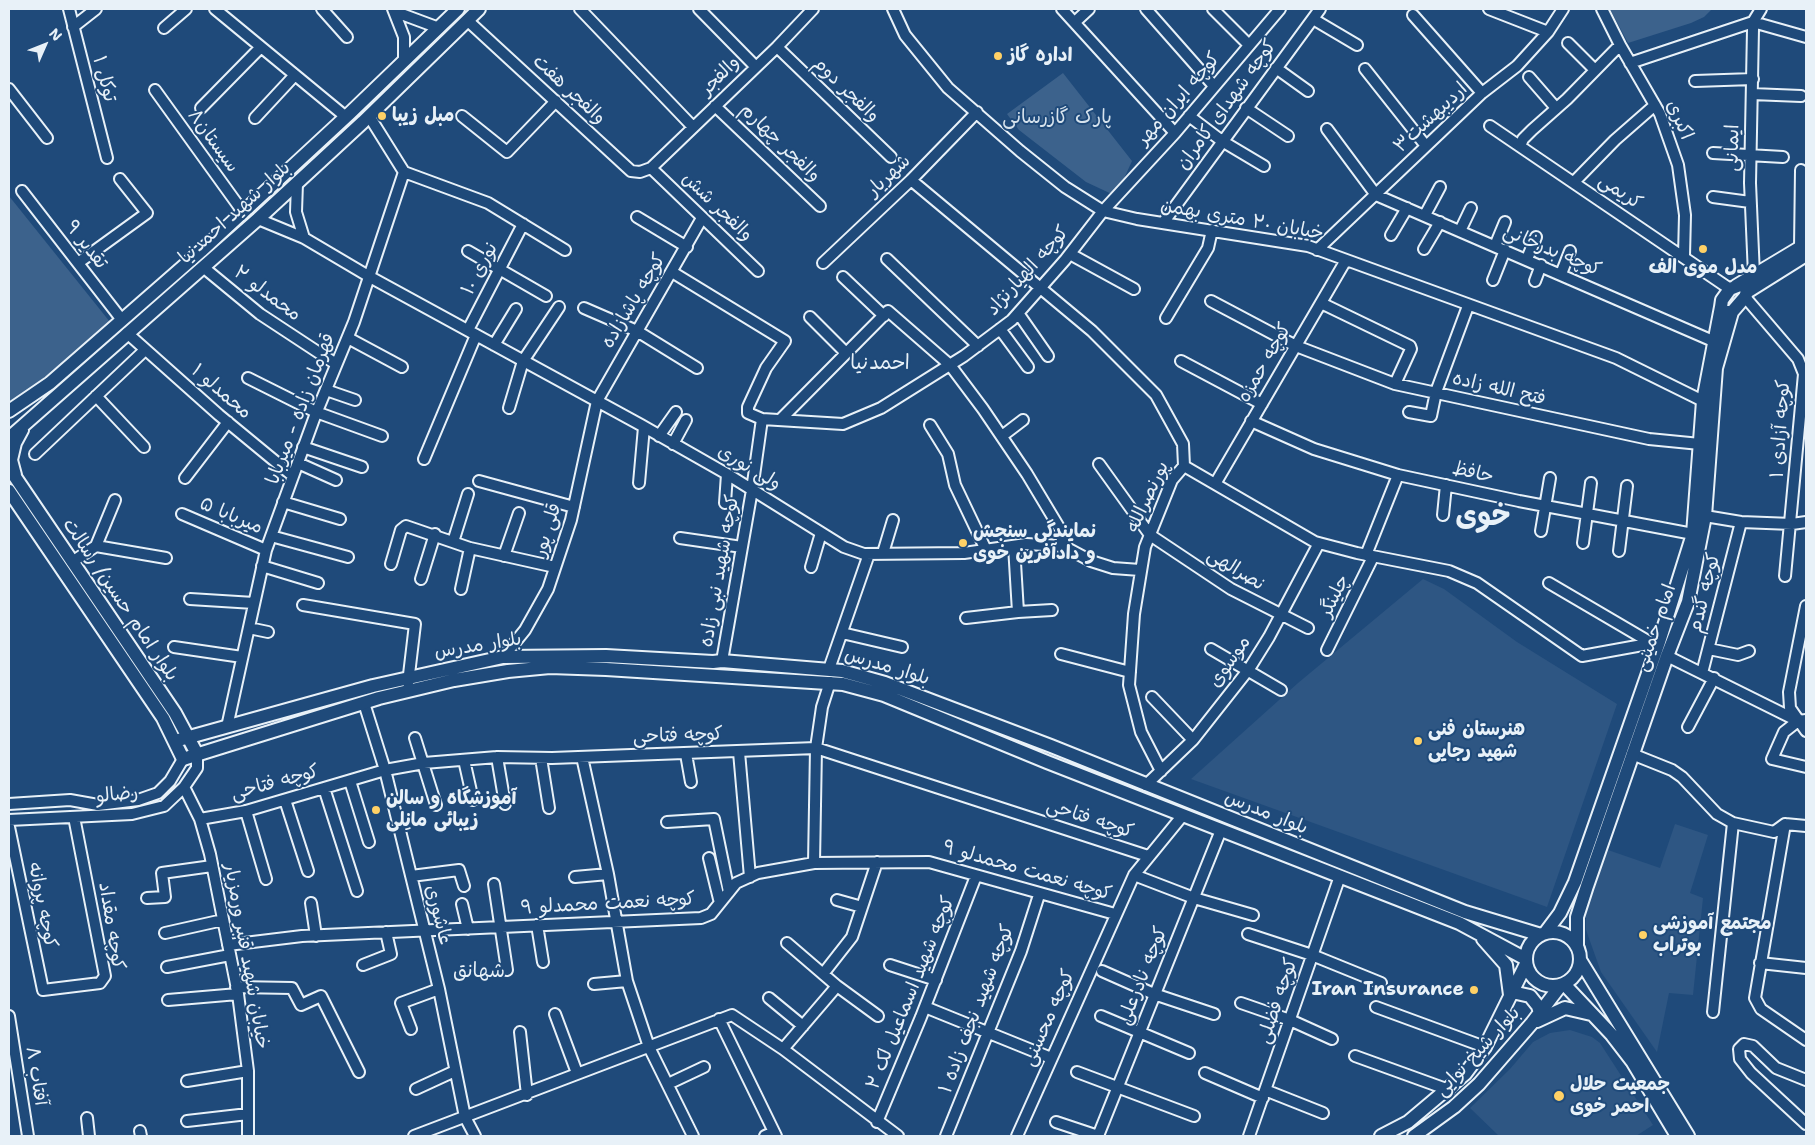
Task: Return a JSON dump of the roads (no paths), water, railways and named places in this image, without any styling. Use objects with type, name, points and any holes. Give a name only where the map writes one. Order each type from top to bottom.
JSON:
[{"type":"main road","name":"بلوار شهید احمدنیا","points":[[10,410],[50,383],[243,212],[346,118],[458,9]]},
{"type":"main road","name":"بلوار شهید احمدنیا","points":[[9,438],[258,219],[369,116],[479,9]]},
{"type":"main road","points":[[1804,249],[1740,291],[1722,300],[1727,310],[1740,291],[1754,275],[1804,249]]},
{"type":"main road","name":"امام خمینی","points":[[1543,934],[1560,913],[1575,882],[1693,534],[1703,401],[1713,341],[1727,310]]},
{"type":"main road","name":"امام خمینی","points":[[1577,947],[1577,917],[1632,754],[1688,602],[1705,516],[1716,368],[1727,310]]},
{"type":"main road","points":[[17,480],[11,460],[15,443],[26,423]]},
{"type":"main road","name":"بلوار امام حسین/ رسالت","points":[[9,468],[190,736],[197,754]]},
{"type":"main road","name":"بلوار امام حسین/ رسالت","points":[[9,491],[163,718],[183,758]]},
{"type":"main road","name":"بلوار مدرس","points":[[175,742],[190,736],[408,684],[503,657],[606,656],[722,661],[829,676],[843,684],[884,695],[1474,930],[1499,943],[1526,961]]},
{"type":"main road","name":"بلوار مدرس","points":[[183,758],[364,703],[408,684],[508,670],[550,667],[829,676],[842,671],[885,683],[1465,912],[1507,926],[1543,934]]},
{"type":"main road","points":[[1560,913],[1567,919],[1577,917]]},
{"type":"main road","points":[[1499,943],[1510,944],[1514,940],[1507,926]]},
{"type":"main road","points":[[1474,930],[1495,950],[1506,964],[1511,994],[1530,996],[1538,1006],[1536,1018]]},
{"type":"main road","points":[[1580,960],[1577,973],[1563,985],[1554,986],[1539,983],[1529,971],[1526,961],[1530,945],[1543,934],[1564,934],[1577,947],[1580,960],[1688,1136]]},
{"type":"main road","name":"بلوار شیخ نوایی","points":[[1381,1136],[1408,1122],[1449,1090],[1465,1074],[1485,1047],[1526,961]]},
{"type":"main road","points":[[1563,985],[1593,1014],[1632,1061],[1677,1136]]},
{"type":"main road","name":"بلوار شیخ نوایی","points":[[1414,1136],[1454,1107],[1479,1084],[1563,985]]},
{"type":"main road","points":[[1536,1018],[1565,1008],[1593,1014]]},
{"type":"street","name":"توکل ۱","points":[[69,9],[107,158]]},
{"type":"street","points":[[73,27],[96,9]]},
{"type":"street","points":[[164,28],[186,9]]},
{"type":"street","points":[[215,9],[346,118]]},
{"type":"street","points":[[322,9],[347,37]]},
{"type":"street","points":[[580,9],[693,127]]},
{"type":"street","points":[[699,9],[755,66]]},
{"type":"street","name":"والفجر","points":[[652,168],[755,66],[777,47],[813,9]]},
{"type":"street","name":"خیابان ۲۰ متری بهمن","points":[[893,9],[905,35],[948,88],[1020,151],[1065,187],[1103,211],[1317,250],[1616,358],[1703,401]]},
{"type":"street","points":[[1062,9],[1175,133]]},
{"type":"street","points":[[1075,22],[1089,9]]},
{"type":"street","points":[[1146,9],[1214,86]]},
{"type":"street","points":[[1213,9],[1249,45]]},
{"type":"street","name":"کوچه ایران مهر","points":[[1103,211],[1175,133],[1280,9]]},
{"type":"street","name":"کوچه شهدای کامران","points":[[1163,223],[1320,9]]},
{"type":"street","points":[[1488,9],[1548,32]]},
{"type":"street","name":"اردیبهشت۳","points":[[1317,250],[1482,93],[1517,66],[1548,32],[1563,9]]},
{"type":"street","name":"اکبری","points":[[1602,9],[1620,45],[1655,105],[1678,164],[1685,215],[1684,256]]},
{"type":"street","points":[[1753,22],[1761,9]]},
{"type":"street","points":[[395,10],[439,28]]},
{"type":"street","points":[[395,10],[404,36],[404,61]]},
{"type":"street","points":[[1413,15],[1482,93]]},
{"type":"street","points":[[1314,19],[1357,45]]},
{"type":"street","name":"والفجر هفت","points":[[467,20],[631,171],[640,172],[652,168]]},
{"type":"street","points":[[1630,63],[1753,22],[1806,37]]},
{"type":"street","name":"ایمانی","points":[[1753,22],[1750,202],[1754,275]]},
{"type":"street","points":[[1568,43],[1595,70]]},
{"type":"street","points":[[1520,146],[1523,139],[1620,45]]},
{"type":"street","points":[[201,108],[261,47]]},
{"type":"street","name":"والفجر دوم","points":[[777,47],[891,157]]},
{"type":"street","points":[[1276,68],[1308,91]]},
{"type":"street","points":[[1365,69],[1426,146]]},
{"type":"street","points":[[255,118],[295,75]]},
{"type":"street","points":[[1529,77],[1556,108]]},
{"type":"street","points":[[1695,81],[1753,79]]},
{"type":"street","points":[[9,89],[47,138]]},
{"type":"street","name":"سیستان۸","points":[[155,90],[243,212]]},
{"type":"street","points":[[1752,94],[1801,96]]},
{"type":"street","points":[[462,116],[507,152],[556,101]]},
{"type":"street","points":[[1574,182],[1616,140],[1655,105]]},
{"type":"street","name":"والفجر چهارم","points":[[715,106],[820,206]]},
{"type":"street","points":[[1246,108],[1288,136]]},
{"type":"street","name":"شهریار","points":[[823,263],[911,180],[977,112]]},
{"type":"street","points":[[369,116],[404,172],[488,203],[565,250]]},
{"type":"street","points":[[1188,116],[1222,141],[1264,166]]},
{"type":"street","name":"کریمی","points":[[1490,126],[1684,256],[1740,291]]},
{"type":"street","points":[[1327,129],[1376,195]]},
{"type":"street","points":[[1713,153],[1783,157]]},
{"type":"street","name":"والفجر شش","points":[[652,168],[758,271]]},
{"type":"street","points":[[1801,170],[1804,249]]},
{"type":"street","name":"قهرمان زاده - میربابا","points":[[227,727],[266,550],[316,412],[348,338],[404,172]]},
{"type":"street","points":[[78,263],[147,213],[120,179]]},
{"type":"street","name":"پورنصرالله","points":[[911,180],[1092,331],[1156,395],[1183,444],[1184,466],[1172,480],[1144,547],[1129,685],[1141,732],[1161,771]]},
{"type":"street","points":[[297,183],[296,212],[304,238]]},
{"type":"street","points":[[1425,215],[1440,187]]},
{"type":"street","name":"۹ تقدیر","points":[[22,191],[122,320]]},
{"type":"street","name":"کوچه بدرخانی","points":[[1376,195],[1713,341]]},
{"type":"street","points":[[1713,197],[1750,202]]},
{"type":"street","points":[[1391,235],[1407,208]]},
{"type":"street","points":[[1460,230],[1472,208]]},
{"type":"street","name":"کوچه الهیارنژاد","points":[[780,420],[843,424],[880,408],[950,365],[978,346],[1018,313],[1070,254],[1103,211]]},
{"type":"street","points":[[637,217],[686,246]]},
{"type":"street","name":"کوچه پاشازاده","points":[[597,401],[702,218]]},
{"type":"street","name":"ولی نوری","points":[[258,219],[304,238],[370,277],[644,427],[726,474],[844,548],[869,554],[883,554],[964,553],[1026,544],[1062,546],[1091,561],[1112,568],[1140,570]]},
{"type":"street","points":[[1424,249],[1440,222]]},
{"type":"street","points":[[1495,246],[1505,222]]},
{"type":"street","name":"نوری ۱۰","points":[[424,459],[472,333],[523,224]]},
{"type":"street","points":[[1166,318],[1208,248],[1212,230]]},
{"type":"street","points":[[1527,259],[1536,237]]},
{"type":"street","points":[[1492,280],[1505,250]]},
{"type":"street","points":[[468,251],[546,296]]},
{"type":"street","points":[[1561,274],[1570,251]]},
{"type":"street","points":[[1070,254],[1134,289]]},
{"type":"street","points":[[887,259],[978,346]]},
{"type":"street","name":"کوچه حمزه","points":[[1215,484],[1346,260]]},
{"type":"street","points":[[1535,282],[1541,265]]},
{"type":"street","name":"محمدلو ۲","points":[[203,267],[260,314],[336,364]]},
{"type":"street","points":[[672,272],[785,341],[766,368],[748,406],[748,413],[762,419],[780,420],[888,311],[950,365],[1002,436],[1060,529],[1062,546]]},
{"type":"street","points":[[842,277],[884,316]]},
{"type":"street","name":"کوچه آزادی ۱","points":[[1740,291],[1798,359],[1804,374],[1792,524],[1785,576]]},
{"type":"street","name":"فتح الله زاده","points":[[1211,301],[1296,346],[1396,384],[1649,439],[1700,444]]},
{"type":"street","points":[[1320,303],[1410,346],[1411,349],[1396,384]]},
{"type":"street","points":[[1409,412],[1431,416],[1436,392],[1468,306]]},
{"type":"street","points":[[509,408],[523,361],[559,307]]},
{"type":"street","points":[[584,308],[637,331],[697,368]]},
{"type":"street","points":[[494,344],[516,309]]},
{"type":"street","points":[[1018,313],[1048,356]]},
{"type":"street","points":[[810,317],[846,353]]},
{"type":"street","points":[[1000,329],[1028,366]]},
{"type":"street","name":"محمدلو ۱","points":[[127,333],[228,422],[293,476]]},
{"type":"street","points":[[348,338],[402,367]]},
{"type":"street","points":[[35,454],[145,350]]},
{"type":"street","points":[[1181,361],[1262,404]]},
{"type":"street","points":[[248,378],[316,412],[382,436]]},
{"type":"street","points":[[326,390],[355,400]]},
{"type":"street","points":[[96,396],[144,447]]},
{"type":"street","name":"قلی پور","points":[[503,657],[525,630],[548,588],[574,507],[597,401]]},
{"type":"street","points":[[659,436],[676,412]]},
{"type":"street","name":"کوچه شهید نبی زاده","points":[[722,661],[752,490],[762,419]]},
{"type":"street","points":[[673,444],[686,420]]},
{"type":"street","points":[[1002,436],[1022,420]]},
{"type":"street","name":"حافظ","points":[[1252,421],[1314,449],[1398,475],[1545,506],[1693,534]]},
{"type":"street","points":[[185,478],[228,422]]},
{"type":"street","points":[[930,425],[948,454],[955,485],[986,550]]},
{"type":"street","points":[[639,483],[644,427]]},
{"type":"street","points":[[304,447],[362,467]]},
{"type":"street","points":[[298,463],[336,480]]},
{"type":"street","name":"نصرالهی","points":[[1099,464],[1150,535],[1209,576],[1280,616],[1308,628]]},
{"type":"street","points":[[1184,466],[1320,543],[1370,556],[1449,571],[1477,583],[1582,656],[1656,643]]},
{"type":"street","points":[[725,503],[726,474]]},
{"type":"street","name":"چلینگر","points":[[1328,650],[1370,556],[1398,475]]},
{"type":"street","points":[[1541,531],[1550,478]]},
{"type":"street","points":[[478,481],[574,507]]},
{"type":"street","points":[[1583,543],[1591,483]]},
{"type":"street","points":[[1443,515],[1446,485]]},
{"type":"street","points":[[1619,551],[1627,486]]},
{"type":"street","points":[[453,542],[468,494]]},
{"type":"street","points":[[72,562],[96,546],[115,500]]},
{"type":"street","points":[[283,502],[340,519]]},
{"type":"street","points":[[504,556],[519,513]]},
{"type":"street","name":"میربابا ۵","points":[[182,514],[266,550]]},
{"type":"street","points":[[1705,516],[1741,522],[1792,524],[1806,522]]},
{"type":"street","points":[[883,554],[893,520]]},
{"type":"street","name":"کوچه گندم","points":[[1702,673],[1741,522]]},
{"type":"street","points":[[391,564],[406,526],[435,534],[470,548],[555,567]]},
{"type":"street","points":[[811,567],[821,533]]},
{"type":"street","points":[[421,579],[435,534]]},
{"type":"street","points":[[271,536],[348,557]]},
{"type":"street","points":[[680,538],[742,547]]},
{"type":"street","name":"موسوی","points":[[1146,785],[1193,740],[1248,669],[1320,543]]},
{"type":"street","points":[[96,546],[166,558]]},
{"type":"street","points":[[1014,546],[1018,612]]},
{"type":"street","points":[[461,589],[470,548]]},
{"type":"street","points":[[814,863],[816,748],[822,707],[842,633],[869,554]]},
{"type":"street","points":[[262,566],[318,583]]},
{"type":"street","points":[[1549,583],[1656,643]]},
{"type":"street","points":[[190,599],[254,603]]},
{"type":"street","points":[[303,605],[415,624],[408,684]]},
{"type":"street","points":[[1805,609],[1789,692],[1790,708],[1802,721],[1806,730]]},
{"type":"street","points":[[966,618],[1052,610]]},
{"type":"street","points":[[249,628],[268,632]]},
{"type":"street","points":[[842,633],[902,647]]},
{"type":"street","points":[[174,647],[242,657]]},
{"type":"street","points":[[1708,648],[1738,655],[1749,651]]},
{"type":"street","points":[[1211,649],[1281,690]]},
{"type":"street","points":[[1061,654],[1130,672]]},
{"type":"street","points":[[1667,656],[1802,721]]},
{"type":"street","points":[[1688,727],[1714,678]]},
{"type":"street","points":[[1152,697],[1193,740]]},
{"type":"street","name":"عاشوری","points":[[364,703],[385,770],[425,932],[465,1117],[475,1136]]},
{"type":"street","points":[[1802,721],[1784,732],[1772,759],[1806,767]]},
{"type":"street","points":[[415,738],[436,805]]},
{"type":"street","name":"کوچه فتاحی","points":[[200,819],[246,811],[385,770],[424,763],[497,757],[582,757],[816,748],[1148,856]]},
{"type":"street","points":[[739,752],[750,877]]},
{"type":"street","name":"رضالو","points":[[9,820],[132,814],[164,806],[184,787],[197,768],[197,754]]},
{"type":"street","points":[[686,754],[691,782]]},
{"type":"street","points":[[1632,754],[1672,770],[1682,777],[1716,814],[1733,823],[1752,829],[1774,832],[1785,824],[1806,826]]},
{"type":"street","points":[[497,757],[505,804]]},
{"type":"street","points":[[582,757],[608,874],[627,981],[649,1047],[693,1136]]},
{"type":"street","name":"رضالو","points":[[9,804],[70,800],[98,806],[138,800],[158,794],[170,781],[183,758]]},
{"type":"street","points":[[541,758],[549,808]]},
{"type":"street","points":[[464,760],[473,800]]},
{"type":"street","points":[[350,781],[369,842]]},
{"type":"street","name":"خیابان شهید قنبر ورمزیار","points":[[184,787],[200,819],[212,866],[237,991],[248,1071],[248,1136]]},
{"type":"street","points":[[324,788],[357,891]]},
{"type":"street","points":[[285,800],[308,871]]},
{"type":"street","points":[[246,811],[266,880]]},
{"type":"street","name":"کوچه محسنی","points":[[1017,1136],[1134,874],[1183,815]]},
{"type":"street","name":"کوچه مقداد","points":[[43,990],[100,983],[104,980],[74,817]]},
{"type":"street","points":[[667,822],[714,819],[729,892]]},
{"type":"street","points":[[1713,1012],[1733,823]]},
{"type":"street","points":[[1785,824],[1755,998],[1761,1009],[1806,1040]]},
{"type":"street","name":"کوچه پروانه","points":[[9,827],[43,990]]},
{"type":"street","name":"کوچه نادرعلی","points":[[1098,1136],[1221,830]]},
{"type":"street","points":[[709,858],[720,903]]},
{"type":"street","points":[[823,974],[852,937],[877,862]]},
{"type":"street","name":"کوچه نعمت محمدلو ۹","points":[[166,967],[229,950],[316,936],[701,918],[711,914],[736,883],[758,873],[814,863],[929,862],[1115,914]]},
{"type":"street","points":[[147,898],[165,897],[162,874],[212,866]]},
{"type":"street","points":[[410,876],[459,870],[464,886]]},
{"type":"street","points":[[575,876],[608,874]]},
{"type":"street","points":[[1134,874],[1194,898],[1253,914]]},
{"type":"street","name":"کوچه شهید اسماعیل لک ۲","points":[[877,1122],[936,980],[976,876]]},
{"type":"street","name":"کوچه فضلی","points":[[1249,1136],[1340,876]]},
{"type":"street","points":[[494,884],[507,970]]},
{"type":"street","name":"کوچه شهید نجف زاده ۱","points":[[946,1136],[1021,951],[1039,894]]},
{"type":"street","points":[[837,900],[862,908]]},
{"type":"street","points":[[311,903],[316,936]]},
{"type":"street","points":[[462,904],[468,928]]},
{"type":"street","points":[[165,933],[223,920]]},
{"type":"street","points":[[537,925],[543,962]]},
{"type":"street","points":[[363,965],[391,954],[386,932]]},
{"type":"street","points":[[1248,934],[1312,955],[1381,983]]},
{"type":"street","points":[[787,943],[837,986],[878,1016]]},
{"type":"street","points":[[1760,963],[1806,968]]},
{"type":"street","points":[[890,965],[936,980]]},
{"type":"street","points":[[1102,971],[1154,994],[1214,1014]]},
{"type":"street","points":[[594,984],[627,981]]},
{"type":"street","points":[[783,1049],[837,986]]},
{"type":"street","points":[[168,1000],[237,991],[292,988],[301,1005],[321,996],[359,1072]]},
{"type":"street","points":[[411,1029],[401,1003],[439,990]]},
{"type":"street","points":[[769,998],[803,1026]]},
{"type":"street","points":[[1241,1003],[1290,1020],[1332,1039]]},
{"type":"street","points":[[925,1007],[1051,1058]]},
{"type":"street","points":[[1376,1007],[1485,1047]]},
{"type":"street","points":[[555,1014],[577,1073]]},
{"type":"street","points":[[414,1136],[527,1095],[577,1073],[732,1015],[783,1049],[877,1122],[898,1136]]},
{"type":"street","points":[[1101,1016],[1189,1053]]},
{"type":"street","name":"آفتاب ۸","points":[[9,1019],[28,1136]]},
{"type":"street","points":[[719,1019],[772,1135]]},
{"type":"street","points":[[520,1032],[527,1095]]},
{"type":"street","points":[[1806,1080],[1776,1068],[1752,1046],[1744,1044],[1739,1049],[1740,1059],[1751,1073],[1806,1124]]},
{"type":"street","points":[[1355,1056],[1449,1090]]},
{"type":"street","points":[[668,1084],[704,1067]]},
{"type":"street","points":[[187,1081],[248,1071]]},
{"type":"street","points":[[416,1089],[455,1071]]},
{"type":"street","points":[[1077,1072],[1194,1116]]},
{"type":"street","points":[[1205,1073],[1323,1113]]},
{"type":"street","points":[[187,1121],[248,1114]]},
{"type":"street","points":[[87,1118],[89,1136]]},
{"type":"street","points":[[1056,1122],[1098,1136]]},
{"type":"place","name":"اداره گاز","points":[[998,56]]},
{"type":"place","name":"مبل زیبا","points":[[382,116]]},
{"type":"place","name":"مدل موی الف","points":[[1703,249]]},
{"type":"place","name":"نمایندگی سنجش و دادآفرین خوی","points":[[963,543]]},
{"type":"place","name":"هنرستان فنی شهید رجایی","points":[[1418,741]]},
{"type":"place","name":"آموزشگاه و سالن زیبائی مانِلی","points":[[376,810]]},
{"type":"place","name":"مجتمع آموزشی بوتراب","points":[[1643,935]]},
{"type":"place","name":"Iran Insurance","points":[[1474,990]]},
{"type":"place","name":"جمعیت حلال احمر خوی","points":[[1559,1096]]},
{"type":"district","name":"احمدنیا","points":[[880,364]]},
{"type":"district","name":"خوی","points":[[1483,517]]},
{"type":"district","name":"شهانق","points":[[479,972]]},
{"type":"park label","name":"پارک گازرسانی","points":[[1057,118]]}]
